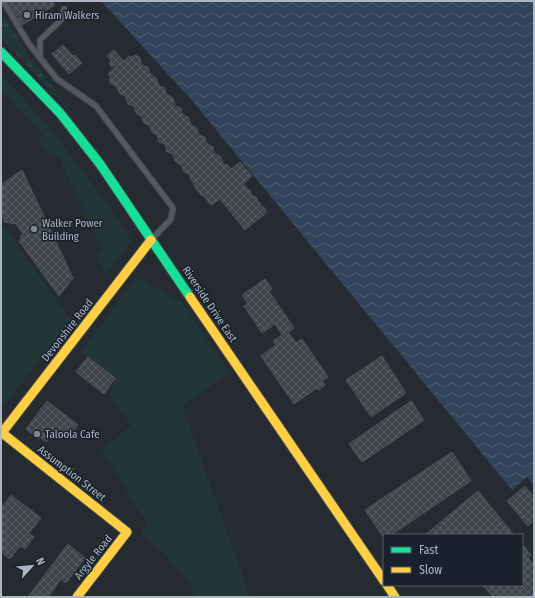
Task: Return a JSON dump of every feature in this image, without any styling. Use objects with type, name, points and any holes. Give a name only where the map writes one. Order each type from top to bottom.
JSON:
[{"type":"main road","name":"Riverside Drive East","points":[[1,52],[60,113],[100,164],[383,580]]},
{"type":"main road","name":"Devonshire Road","points":[[1,433],[151,240]]},
{"type":"main road","name":"Assumption Street","points":[[1,433],[127,532]]},
{"type":"main road","name":"Argyle Road","points":[[77,597],[127,532]]},
{"type":"main road","points":[[388,586],[395,597]]},
{"type":"lane","points":[[3,1],[29,44],[57,79],[96,106],[173,208],[171,219],[151,240]]},
{"type":"lane","points":[[40,58],[40,40],[61,20],[64,9]]},
{"type":"green space","points":[[1,10],[32,60],[75,117],[1,38]]},
{"type":"green space","points":[[1,75],[47,124],[110,207],[132,241],[106,275],[95,254],[102,250],[57,154],[51,157],[38,143],[43,135],[1,90]]},
{"type":"green space","points":[[1,222],[71,320],[1,410]]},
{"type":"green space","points":[[136,277],[183,303],[230,373],[182,405],[250,597],[195,597],[188,580],[160,550],[140,532],[148,526],[101,449],[131,426],[110,394],[115,378],[81,352]]},
{"type":"water","points":[[101,1],[534,1],[534,485],[527,477],[512,490],[189,97]]},
{"type":"building","name":"Hiram Walkers","points":[[7,1],[52,1],[55,5],[22,25]]},
{"type":"building","points":[[63,45],[82,63],[69,74],[52,54]]},
{"type":"building","points":[[114,50],[123,61],[130,56],[136,55],[140,58],[141,64],[148,67],[150,74],[156,78],[159,86],[165,88],[166,94],[173,98],[175,106],[181,108],[182,114],[189,118],[191,125],[197,128],[199,135],[205,137],[206,143],[213,147],[214,153],[221,157],[223,164],[228,165],[231,169],[240,162],[252,176],[243,184],[247,190],[250,190],[252,196],[255,196],[261,207],[264,207],[266,213],[245,230],[220,199],[211,205],[203,195],[202,196],[194,186],[195,185],[189,174],[184,172],[182,166],[175,161],[173,154],[167,152],[165,144],[159,142],[157,135],[152,132],[150,126],[144,123],[142,117],[136,113],[134,106],[128,104],[125,96],[120,94],[116,86],[110,83],[110,76],[108,74],[116,67],[115,65],[112,67],[109,63],[112,61],[107,56]]},
{"type":"building","name":"Walker Power Building","points":[[22,170],[73,278],[59,296],[19,241],[22,239],[20,236],[23,234],[16,224],[5,222],[1,216],[1,185]]},
{"type":"building","points":[[265,279],[272,289],[269,291],[294,328],[288,332],[296,343],[302,339],[328,377],[322,381],[325,385],[319,390],[317,388],[294,404],[261,356],[276,345],[273,341],[282,335],[275,324],[262,333],[244,306],[248,304],[242,295]]},
{"type":"building","points":[[382,356],[406,393],[371,417],[346,380]]},
{"type":"building","points":[[88,357],[115,378],[104,394],[76,372]]},
{"type":"building","points":[[47,401],[78,425],[68,437],[56,428],[46,442],[40,437],[39,439],[26,429]]},
{"type":"building","points":[[411,401],[424,420],[362,462],[349,444]]},
{"type":"building","points":[[452,452],[471,481],[392,534],[383,534],[383,537],[365,510]]},
{"type":"building","points":[[525,486],[534,497],[534,520],[528,526],[507,501]]},
{"type":"building","points":[[478,491],[513,534],[426,534]]},
{"type":"building","points":[[11,495],[41,518],[29,533],[34,537],[25,549],[20,546],[10,559],[1,552],[1,508]]},
{"type":"building","points":[[68,544],[85,558],[66,583],[61,579],[48,597],[28,597]]},
{"type":"building","points":[[523,545],[531,555],[528,558],[534,565],[534,597],[493,597],[484,586],[523,586]]},
{"type":"traffic: fast","points":[[1,52],[60,113],[100,164],[190,297]]},
{"type":"traffic: slow","points":[[1,434],[151,240]]},
{"type":"traffic: slow","points":[[190,297],[383,580]]},
{"type":"traffic: slow","points":[[1,432],[127,532],[77,597]]},
{"type":"traffic: slow","points":[[388,586],[395,597]]},
{"type":"place","name":"Hiram Walkers","points":[[27,15]]},
{"type":"place","name":"Walker Power Building","points":[[34,229]]},
{"type":"place","name":"Taloola Cafe","points":[[37,434]]}]
